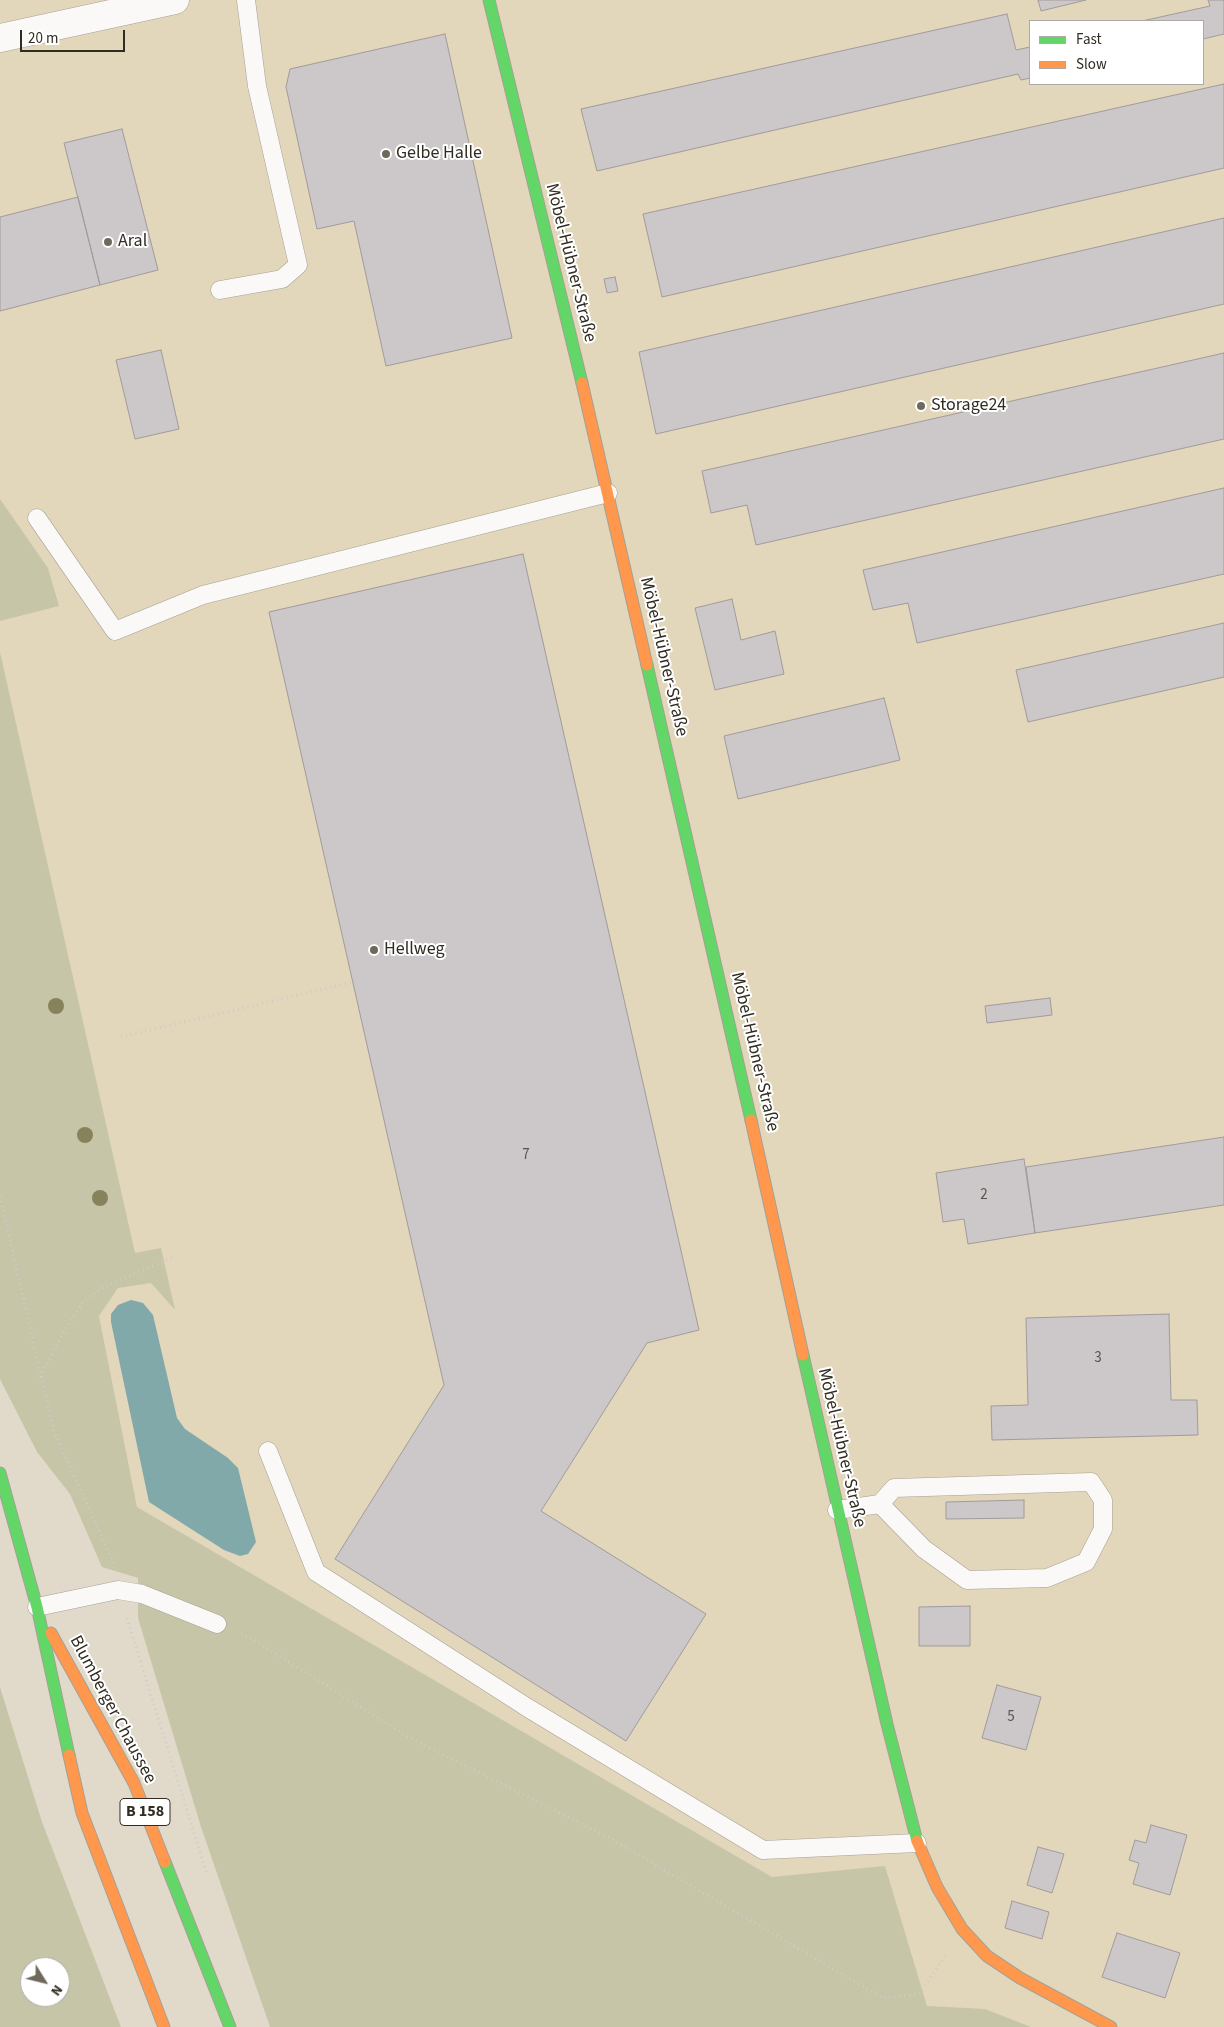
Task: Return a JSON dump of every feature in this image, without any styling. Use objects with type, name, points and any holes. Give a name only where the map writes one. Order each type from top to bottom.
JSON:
[{"type":"street","points":[[0,38],[175,0]]},
{"type":"street","name":"Möbel-Hübner-Straße","points":[[489,0],[608,493],[731,1030],[837,1510],[917,1843],[936,1887],[962,1929],[987,1956],[1014,1974],[1111,2027]]},
{"type":"street","name":"Blumberger Chaussee","points":[[0,1473],[37,1607],[82,1813],[164,2027]]},
{"type":"street","name":"Blumberger Chaussee","points":[[37,1607],[134,1784],[230,2027]]},
{"type":"lane","points":[[220,290],[282,279],[298,265],[257,86],[246,0]]},
{"type":"lane","points":[[37,518],[115,631],[203,595],[608,493]]},
{"type":"lane","points":[[268,1451],[316,1572],[528,1708],[754,1845],[763,1850],[917,1843]]},
{"type":"lane","points":[[837,1510],[880,1504],[894,1488],[1092,1482],[1104,1500],[1103,1529],[1086,1562],[1047,1578],[967,1580],[924,1549],[880,1504]]},
{"type":"lane","points":[[37,1607],[118,1590],[142,1594],[218,1624]]},
{"type":"path","points":[[121,1037],[353,982]]},
{"type":"path","points":[[0,1196],[54,1432],[115,1565],[118,1590],[208,1877]]},
{"type":"path","points":[[40,1376],[62,1333],[84,1301],[102,1288],[174,1257]]},
{"type":"path","points":[[218,1624],[254,1640],[410,1738],[608,1837],[884,1998],[919,1994],[962,1929]]},
{"type":"shaded area","points":[[0,0],[1224,0],[1224,2027],[1031,2027],[985,2009],[927,2007],[885,1867],[772,1877],[137,1507],[99,1316],[118,1288],[151,1283],[174,1309],[161,1248],[135,1253],[0,652],[0,621],[59,606],[48,568],[0,499]]},
{"type":"shaded area","points":[[0,499],[48,568],[59,606],[0,621]]},
{"type":"shaded area","points":[[0,652],[135,1253],[161,1248],[175,1310],[151,1283],[118,1288],[99,1316],[137,1507],[772,1877],[885,1866],[927,2006],[985,2009],[1031,2027],[270,2027],[201,1827],[138,1618],[138,1578],[102,1567],[70,1494],[37,1452],[0,1379]]},
{"type":"shaded area","points":[[0,1687],[42,1822],[121,2027],[0,2027]]},
{"type":"water","points":[[131,1300],[143,1303],[153,1315],[177,1418],[185,1429],[228,1458],[238,1468],[256,1542],[248,1554],[240,1556],[224,1550],[149,1502],[111,1322],[111,1314],[118,1305]]},
{"type":"building","points":[[1038,0],[1086,0],[1041,11]]},
{"type":"building","points":[[1208,0],[1224,0],[1224,34],[1204,39],[1204,20],[1147,20],[1210,6]]},
{"type":"building","points":[[1007,14],[1016,50],[1029,47],[1029,78],[1021,80],[1018,74],[597,171],[581,109]]},
{"type":"building","name":"Gelbe Halle","points":[[445,34],[512,338],[386,366],[354,221],[317,229],[286,87],[290,69]]},
{"type":"building","points":[[1224,84],[1224,168],[662,297],[643,214]]},
{"type":"building","points":[[122,129],[158,270],[100,285],[64,143]]},
{"type":"building","points":[[78,197],[100,285],[0,311],[0,217]]},
{"type":"building","points":[[1224,218],[1224,304],[656,434],[639,352]]},
{"type":"building","points":[[615,277],[618,291],[607,293],[604,279]]},
{"type":"building","points":[[161,350],[179,429],[135,439],[116,360]]},
{"type":"building","points":[[1224,353],[1224,439],[756,545],[747,505],[711,513],[702,471]]},
{"type":"building","points":[[1224,488],[1224,574],[917,643],[908,603],[873,610],[863,570]]},
{"type":"building","name":"Hellweg","points":[[523,554],[699,1330],[647,1343],[541,1511],[706,1614],[626,1741],[335,1559],[444,1385],[269,612]]},
{"type":"building","points":[[732,599],[741,640],[775,631],[784,674],[715,690],[695,608]]},
{"type":"building","points":[[1224,623],[1224,677],[1028,722],[1016,670]]},
{"type":"building","points":[[884,698],[900,760],[738,799],[724,736]]},
{"type":"building","points":[[1050,998],[1052,1015],[987,1023],[985,1006]]},
{"type":"building","points":[[1224,1137],[1224,1205],[1035,1233],[1026,1167]]},
{"type":"building","points":[[1024,1159],[1035,1233],[968,1244],[964,1219],[943,1222],[936,1173]]},
{"type":"building","points":[[1169,1314],[1171,1400],[1197,1400],[1198,1435],[992,1440],[991,1406],[1028,1405],[1026,1318]]},
{"type":"building","points":[[1024,1500],[1024,1518],[946,1519],[946,1502]]},
{"type":"building","points":[[970,1606],[970,1646],[919,1646],[919,1607]]},
{"type":"building","points":[[997,1685],[1041,1697],[1026,1750],[982,1738]]},
{"type":"building","points":[[1151,1825],[1187,1835],[1170,1895],[1133,1884],[1139,1863],[1129,1860],[1135,1840],[1146,1843]]},
{"type":"building","points":[[1038,1847],[1064,1854],[1052,1893],[1027,1885]]},
{"type":"building","points":[[1012,1901],[1049,1912],[1042,1939],[1005,1928]]},
{"type":"building","points":[[1117,1933],[1180,1953],[1165,1998],[1102,1977]]},
{"type":"traffic: fast","points":[[489,0],[582,383]]},
{"type":"traffic: fast","points":[[647,665],[751,1120]]},
{"type":"traffic: fast","points":[[803,1355],[887,1724],[917,1841]]},
{"type":"traffic: fast","points":[[0,1473],[37,1607],[69,1755]]},
{"type":"traffic: fast","points":[[165,1862],[230,2027]]},
{"type":"traffic: slow","points":[[582,383],[647,665]]},
{"type":"traffic: slow","points":[[751,1120],[803,1355]]},
{"type":"traffic: slow","points":[[51,1633],[134,1783],[165,1862]]},
{"type":"traffic: slow","points":[[69,1755],[82,1813],[164,2027]]},
{"type":"traffic: slow","points":[[917,1841],[937,1887],[962,1929],[987,1956],[1020,1978],[1111,2027]]},
{"type":"place","name":"Gelbe Halle","points":[[386,154]]},
{"type":"place","name":"Aral","points":[[108,242]]},
{"type":"place","name":"Storage24","points":[[921,406]]},
{"type":"place","name":"Hellweg","points":[[374,950]]}]
